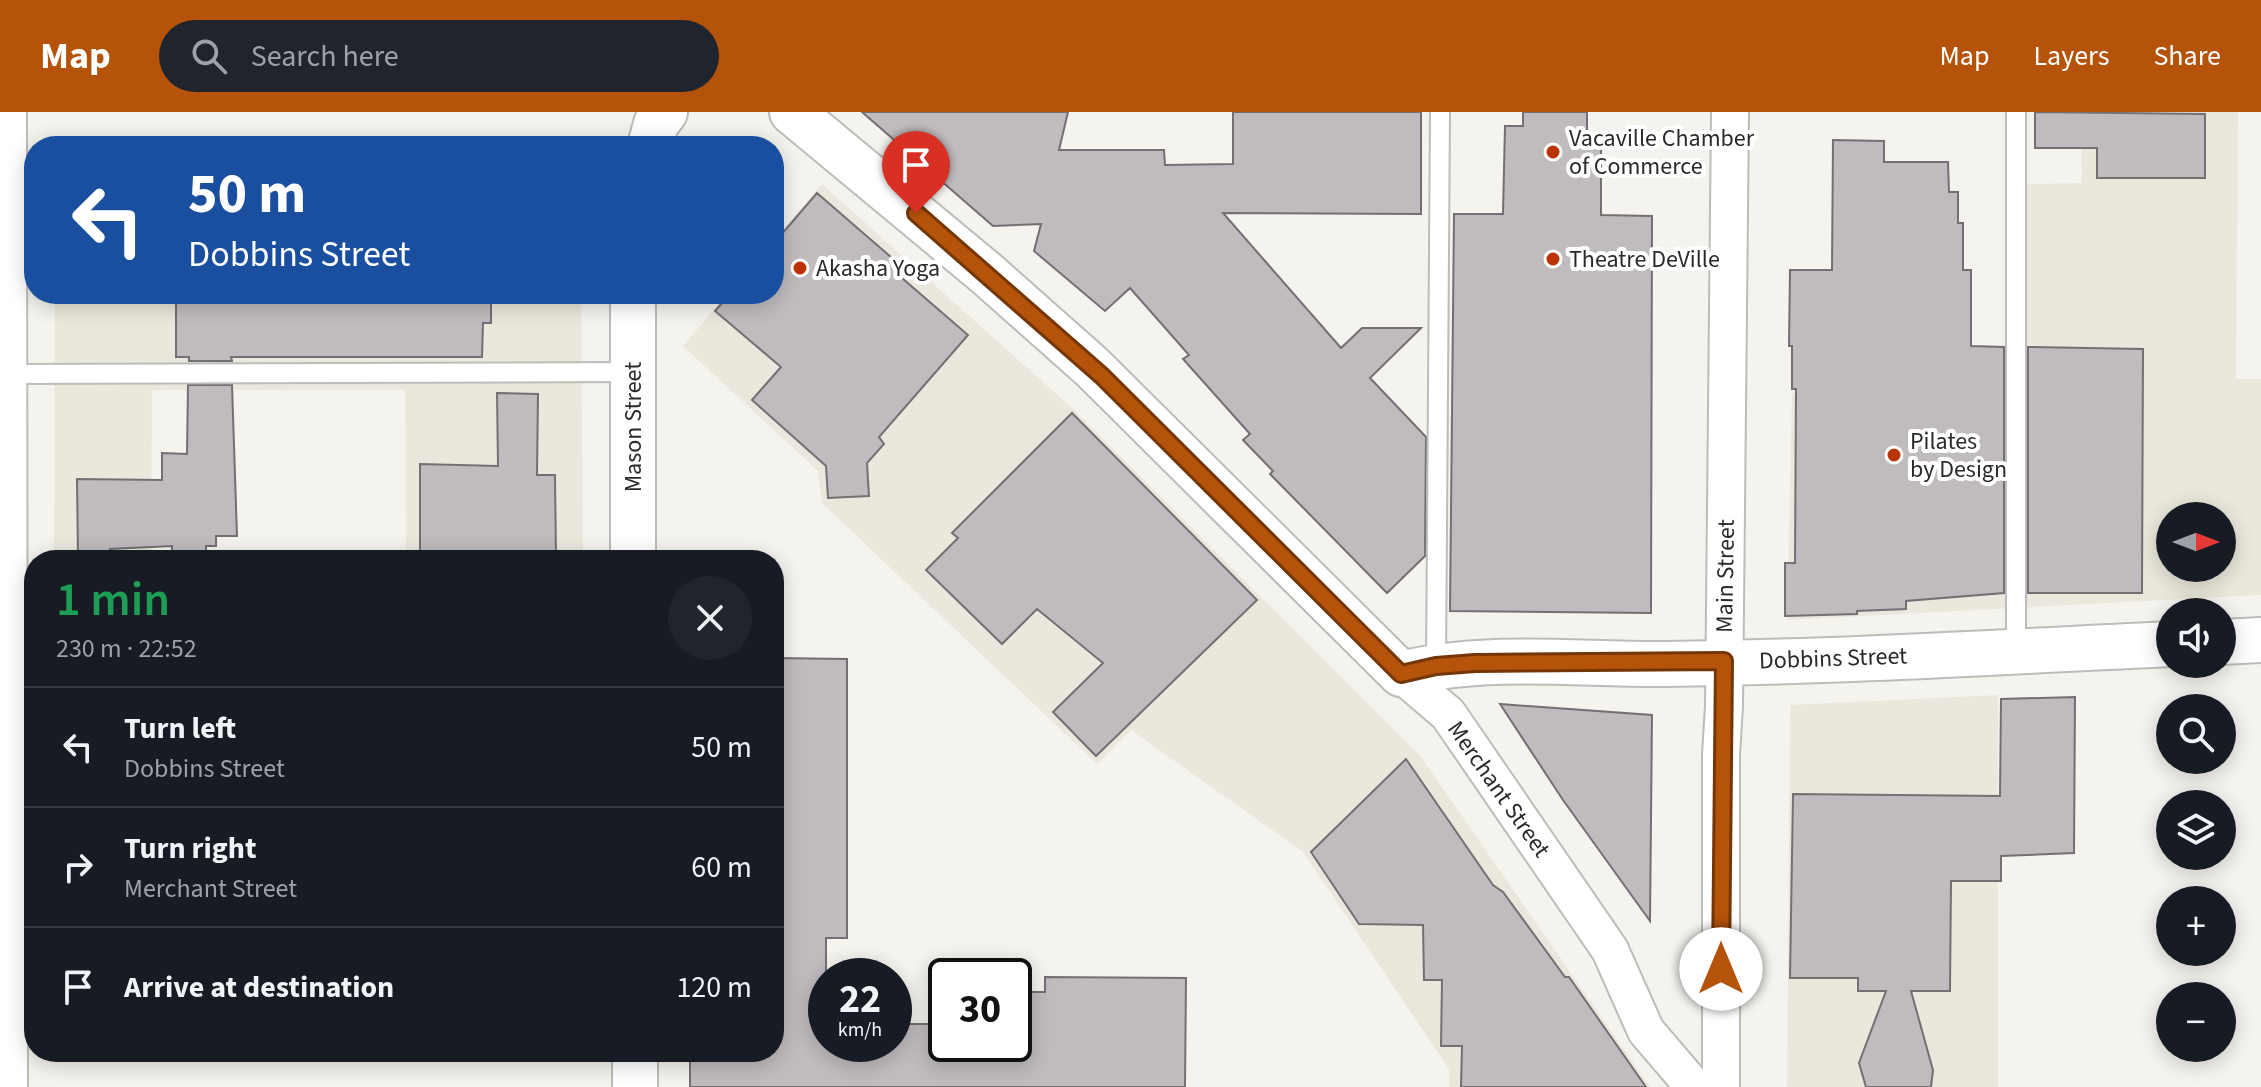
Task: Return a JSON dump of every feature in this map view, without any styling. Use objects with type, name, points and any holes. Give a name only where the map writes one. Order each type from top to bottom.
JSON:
[{"type":"main road","points":[[632,112],[633,136]]},
{"type":"main road","points":[[653,136],[656,124],[665,112]]},
{"type":"main road","name":"Merchant Street","points":[[813,119],[1102,376],[1418,670]]},
{"type":"main road","name":"Mason Street","points":[[633,304],[633,550]]},
{"type":"main road","points":[[2236,641],[2261,640]]},
{"type":"main road","name":"Dobbins Street","points":[[1418,670],[2016,652],[2156,645]]},
{"type":"main road","points":[[635,1062],[635,1087]]},
{"type":"street","points":[[8,112],[14,639],[14,907],[9,1087]]},
{"type":"street","name":"Main Street","points":[[1721,1087],[1721,755],[1730,112]]},
{"type":"street","name":"Merchant Street","points":[[1418,670],[1610,950],[1646,1031],[1694,1087]]},
{"type":"lane","points":[[1418,670],[1440,112]]},
{"type":"lane","points":[[2016,112],[2016,652]]},
{"type":"lane","points":[[9,374],[632,372]]},
{"type":"shaded area","points":[[2081,112],[2238,112],[2236,379],[2261,379],[2261,595],[2156,598],[2156,601],[1787,620],[1792,393],[2026,394],[2027,184],[2082,183]]},
{"type":"shaded area","points":[[822,184],[1073,409],[1421,757],[1650,1087],[1449,1087],[1449,1069],[1303,852],[1131,730],[1097,764],[822,503],[818,471],[683,346],[719,304],[784,304],[784,228]]},
{"type":"shaded area","points":[[55,304],[581,304],[583,550],[406,550],[405,390],[152,390],[151,550],[54,550]]},
{"type":"shaded area","points":[[1998,695],[1998,1087],[1787,1087],[1790,705]]},
{"type":"building","points":[[862,112],[1068,112],[1059,150],[1164,150],[1165,165],[1233,164],[1233,112],[1421,112],[1421,214],[1223,213],[1341,348],[1362,328],[1421,328],[1370,378],[1426,437],[1425,556],[1387,593],[1270,474],[1273,471],[1243,440],[1250,434],[1183,359],[1189,355],[1130,288],[1105,311],[1034,251],[1041,224],[993,226]]},
{"type":"building","points":[[1523,112],[1587,112],[1587,136],[1601,136],[1601,215],[1652,216],[1651,613],[1450,611],[1454,214],[1503,214],[1505,126],[1523,126]]},
{"type":"building","points":[[2035,112],[2205,114],[2205,178],[2097,178],[2097,148],[2035,148]]},
{"type":"building","points":[[1833,140],[1884,141],[1884,162],[1948,162],[1949,192],[1958,192],[1958,223],[1963,223],[1963,270],[1971,270],[1971,346],[2004,347],[2004,593],[1906,601],[1906,609],[1785,616],[1785,563],[1795,563],[1796,389],[1792,389],[1792,346],[1789,346],[1790,270],[1832,270]]},
{"type":"building","points":[[817,193],[907,271],[902,278],[968,335],[879,437],[884,444],[867,463],[869,496],[828,498],[826,466],[752,400],[781,367],[715,311],[721,304],[784,304],[784,231]]},
{"type":"building","points":[[176,304],[491,304],[491,323],[483,323],[482,357],[231,357],[232,361],[189,361],[189,357],[176,357]]},
{"type":"building","points":[[2028,347],[2143,349],[2142,593],[2028,593]]},
{"type":"building","points":[[188,385],[232,385],[237,536],[216,536],[216,546],[206,546],[206,550],[172,550],[172,546],[78,550],[77,479],[162,480],[162,453],[187,454]]},
{"type":"building","points":[[497,393],[538,394],[537,475],[555,475],[556,550],[420,550],[420,464],[498,466]]},
{"type":"building","points":[[1072,413],[1257,600],[1096,756],[1053,712],[1103,663],[1037,609],[1002,644],[926,570],[958,538],[952,533]]},
{"type":"building","points":[[784,658],[847,659],[847,938],[826,938],[826,958],[808,958],[808,1062],[912,1062],[912,1024],[928,1024],[928,1062],[1032,1062],[1032,992],[1045,992],[1045,977],[1186,978],[1185,1087],[690,1087],[690,1062],[784,1062]]},
{"type":"building","points":[[2075,697],[2074,853],[2001,856],[2001,881],[1951,881],[1950,991],[1911,991],[1933,1070],[1931,1087],[1866,1087],[1859,1063],[1886,991],[1858,991],[1858,978],[1790,978],[1793,794],[2000,796],[2001,699]]},
{"type":"building","points":[[1500,704],[1652,715],[1650,921],[1563,800]]},
{"type":"building","points":[[1406,759],[1493,885],[1503,892],[1565,977],[1569,977],[1646,1087],[1461,1087],[1462,1046],[1441,1046],[1442,980],[1424,980],[1423,925],[1359,924],[1311,852]]},
{"type":"place","name":"Vacaville Chamber of Commerce","points":[[1553,152]]},
{"type":"place","name":"Theatre DeVille","points":[[1553,259]]},
{"type":"place","name":"Akasha Yoga","points":[[800,268]]},
{"type":"place","name":"Pilates by Design","points":[[1894,455]]},
{"type":"route","points":[[916,213],[1102,376],[1401,674],[1436,666],[1475,663],[1670,664],[1724,661],[1721,969]]}]
